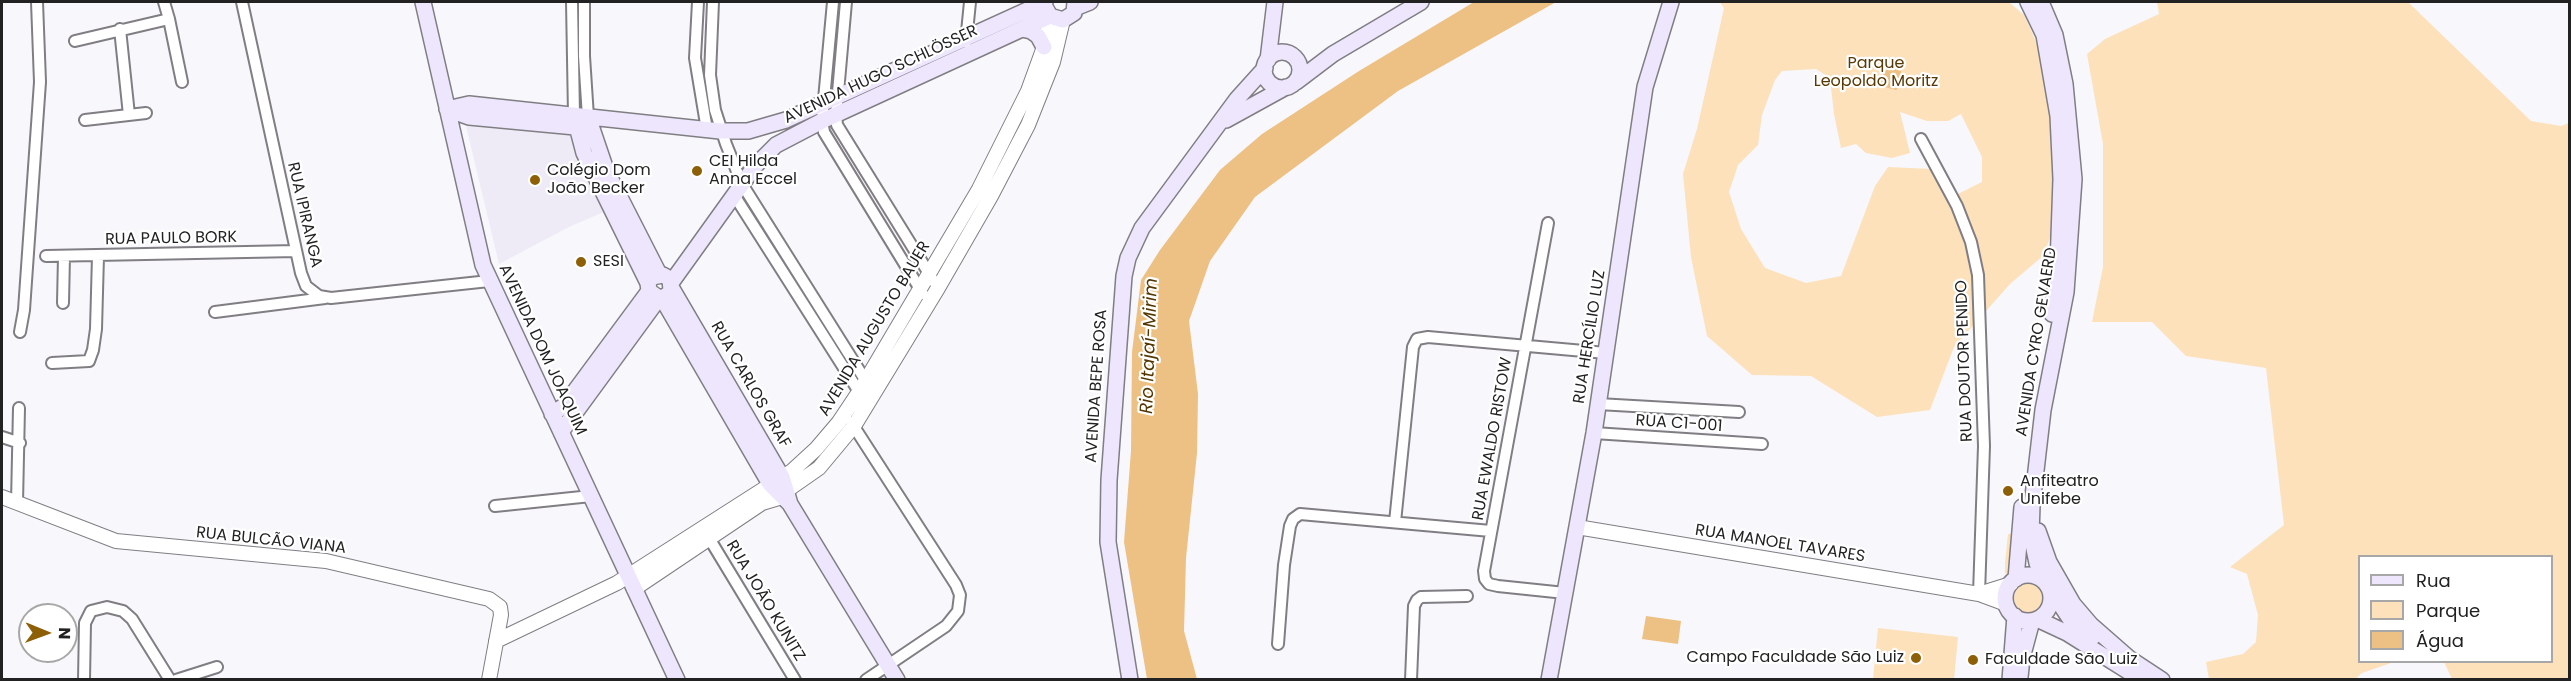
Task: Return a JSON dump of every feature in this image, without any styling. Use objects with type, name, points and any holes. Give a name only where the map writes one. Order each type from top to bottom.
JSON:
[{"type":"main road","name":"AVENIDA DOM JOAQUIM","points":[[425,2],[479,252],[489,281],[677,680]]},
{"type":"main road","points":[[1051,10],[1071,16],[1075,5],[1090,2]]},
{"type":"main road","points":[[1273,19],[1279,39],[1299,65],[1300,71],[1291,84],[1276,87],[1269,81],[1267,64],[1275,2]]},
{"type":"main road","name":"AVENIDA BEPE ROSA","points":[[1221,123],[1291,84],[1333,54],[1421,2]]},
{"type":"main road","name":"RUA HERCÍLIO LUZ","points":[[1549,680],[1594,433],[1645,87],[1671,2]]},
{"type":"main road","name":"AVENIDA CYRO GEVAERD","points":[[2013,582],[2030,436],[2054,299],[2061,179],[2058,116],[2048,56],[2039,20],[2028,2]]},
{"type":"main road","name":"AVENIDA CYRO GEVAERD","points":[[2042,2],[2055,35],[2065,84],[2073,153],[2066,292],[2043,410],[2032,505],[2031,535],[2037,562],[2046,584]]},
{"type":"main road","name":"AVENIDA HUGO SCHLÖSSER","points":[[447,109],[469,117],[713,130],[762,128],[966,40],[1051,10]]},
{"type":"main road","name":"AVENIDA HUGO SCHLÖSSER","points":[[660,288],[755,166],[776,145],[829,118],[1022,29],[1051,10]]},
{"type":"main road","points":[[1022,29],[1038,36],[1044,47]]},
{"type":"main road","points":[[1267,64],[1277,53],[1333,54]]},
{"type":"main road","name":"AVENIDA BEPE ROSA","points":[[1130,680],[1109,559],[1108,523],[1124,276],[1128,258],[1142,228],[1237,99],[1267,64]]},
{"type":"main road","name":"RUA CARLOS GRAF","points":[[582,122],[584,153],[617,205],[660,288],[897,680]]},
{"type":"main road","points":[[552,414],[564,406],[660,288]]},
{"type":"main road","points":[[561,432],[660,288]]},
{"type":"main road","points":[[2032,505],[2041,542],[2049,562],[2073,604],[2091,625],[2131,660]]},
{"type":"main road","points":[[2016,673],[2011,610],[2006,597],[2013,582],[2030,575],[2046,584],[2074,623],[2162,680]]},
{"type":"main road","points":[[2016,673],[2035,620],[2049,609],[2051,602],[2046,584]]},
{"type":"main road","points":[[2011,610],[2067,633],[2142,680]]},
{"type":"street","points":[[20,332],[24,310],[40,82],[38,2]]},
{"type":"street","points":[[164,2],[182,82]]},
{"type":"street","name":"RUA IPIRANGA","points":[[242,2],[296,251],[306,286],[319,296],[331,297]]},
{"type":"street","points":[[698,2],[696,71],[713,130],[738,190],[775,259],[808,311],[863,386]]},
{"type":"street","points":[[713,2],[710,75],[713,130]]},
{"type":"street","points":[[831,100],[833,2]]},
{"type":"street","points":[[846,2],[829,118],[824,132],[929,303]]},
{"type":"street","points":[[964,57],[970,2]]},
{"type":"street","points":[[572,6],[584,6],[582,122],[572,6]]},
{"type":"street","name":"AVENIDA AUGUSTO BAUER","points":[[1022,122],[1032,81],[1044,47],[1051,10]]},
{"type":"street","name":"AVENIDA AUGUSTO BAUER","points":[[496,641],[631,582],[706,533],[762,503],[819,468],[854,426],[938,288],[1053,62],[1051,10]]},
{"type":"street","points":[[697,16],[711,18]]},
{"type":"street","points":[[75,41],[169,19]]},
{"type":"street","points":[[120,29],[129,115]]},
{"type":"street","points":[[85,120],[146,113]]},
{"type":"street","points":[[829,118],[837,125],[938,288]]},
{"type":"street","name":"RUA DOUTOR PENIDO","points":[[1921,139],[1956,206],[1971,242],[1978,275],[1983,446],[1978,594]]},
{"type":"street","points":[[738,190],[785,252],[818,304],[871,399]]},
{"type":"street","name":"AVENIDA AUGUSTO BAUER","points":[[782,490],[845,414],[929,273],[985,192]]},
{"type":"street","points":[[867,202],[880,194]]},
{"type":"street","name":"RUA EWALDO RISTOW","points":[[1548,223],[1484,571],[1485,579],[1489,584],[1565,593]]},
{"type":"street","name":"RUA PAULO BORK","points":[[46,256],[296,251]]},
{"type":"street","points":[[775,259],[785,252]]},
{"type":"street","points":[[63,303],[64,256]]},
{"type":"street","points":[[52,363],[88,361],[91,355],[96,329],[98,256]]},
{"type":"street","points":[[215,312],[331,297],[489,281]]},
{"type":"street","points":[[808,311],[818,304]]},
{"type":"street","points":[[1395,522],[1417,339],[1428,337],[1606,353]]},
{"type":"street","points":[[1598,404],[1739,412]]},
{"type":"street","points":[[17,503],[19,408]]},
{"type":"street","points":[[845,414],[956,585],[960,595],[958,611],[946,626],[866,680]]},
{"type":"street","name":"RUA C1-001","points":[[1594,433],[1762,444]]},
{"type":"street","points":[[2,437],[20,443]]},
{"type":"street","points":[[495,506],[591,496]]},
{"type":"street","name":"RUA BULCÃO VIANA","points":[[2,497],[116,541],[326,561],[489,599],[500,607],[489,680]]},
{"type":"street","points":[[1278,644],[1284,565],[1293,519],[1300,514],[1491,531]]},
{"type":"street","name":"RUA MANOEL TAVARES","points":[[1577,527],[1978,594],[2011,610]]},
{"type":"street","name":"RUA JOÃO KUNITZ","points":[[706,533],[795,680]]},
{"type":"street","name":"RUA MANOEL TAVARES","points":[[1978,594],[2013,582]]},
{"type":"street","points":[[1411,680],[1414,606],[1417,600],[1421,597],[1467,596]]},
{"type":"street","points":[[84,680],[85,623],[91,611],[107,607],[123,611],[132,619],[170,680]]},
{"type":"street","points":[[176,680],[217,667]]},
{"type":"shaded area","name":"Colégio Dom João Becker","points":[[466,126],[573,135],[606,211],[569,227],[499,264]]},
{"type":"green space","name":"Parque Leopoldo Moritz","points":[[1720,2],[2009,2],[2024,15],[2038,46],[2047,87],[2055,163],[2053,228],[2044,255],[2010,284],[1954,347],[1930,410],[1877,417],[1811,376],[1752,375],[1707,336],[1691,257],[1683,174],[1697,129],[1724,8]],"holes":[[[1816,69],[1830,78],[1841,148],[1856,144],[1866,153],[1892,158],[1910,153],[1900,112],[1927,121],[1948,121],[1961,114],[1982,157],[1982,182],[1954,196],[1931,169],[1888,167],[1875,186],[1841,276],[1806,283],[1765,268],[1741,229],[1729,192],[1738,165],[1758,145],[1762,115],[1775,80],[1782,71]]]},
{"type":"green space","points":[[2157,2],[2408,2],[2531,121],[2561,126],[2569,123],[2569,679],[2452,679],[2444,663],[2553,663],[2553,555],[2358,555],[2358,663],[2391,663],[2362,673],[2355,679],[2209,679],[2206,662],[2243,654],[2256,642],[2258,615],[2247,574],[2230,567],[2284,525],[2266,368],[2186,356],[2152,322],[2092,322],[2103,267],[2103,144],[2087,54],[2105,39],[2159,14]]},
{"type":"green space","points":[[2008,534],[2016,534],[2012,568],[2008,575],[2005,573],[2005,563]]},
{"type":"green space","points":[[2029,583],[2035,584],[2043,592],[2043,604],[2035,612],[2029,613],[2023,612],[2015,604],[2014,598],[2015,592],[2023,584]]},
{"type":"green space","name":"Campo Faculdade São Luiz","points":[[1878,628],[1958,637],[1954,679],[1873,679]]},
{"type":"water","name":"Rio Itajaí-Mirim","points":[[1474,2],[1556,2],[1398,91],[1255,197],[1210,261],[1189,321],[1198,394],[1197,453],[1186,558],[1184,631],[1197,679],[1147,679],[1124,542],[1131,451],[1132,352],[1141,280],[1160,250],[1220,170],[1262,134],[1359,71]]},
{"type":"water","points":[[1894,59],[1898,70],[1901,71],[1902,81],[1901,86],[1896,90],[1881,86],[1878,81]]},
{"type":"water","points":[[1646,616],[1681,621],[1678,644],[1642,639]]},
{"type":"place","name":"CEI Hilda Anna Eccel","points":[[697,171]]},
{"type":"place","name":"Colégio Dom João Becker","points":[[535,180]]},
{"type":"place","name":"SESI","points":[[581,262]]},
{"type":"place","name":"Anfiteatro Unifebe","points":[[2008,491]]},
{"type":"place","name":"Campo Faculdade São Luiz","points":[[1916,658]]},
{"type":"place","name":"Faculdade São Luiz","points":[[1973,660]]}]
